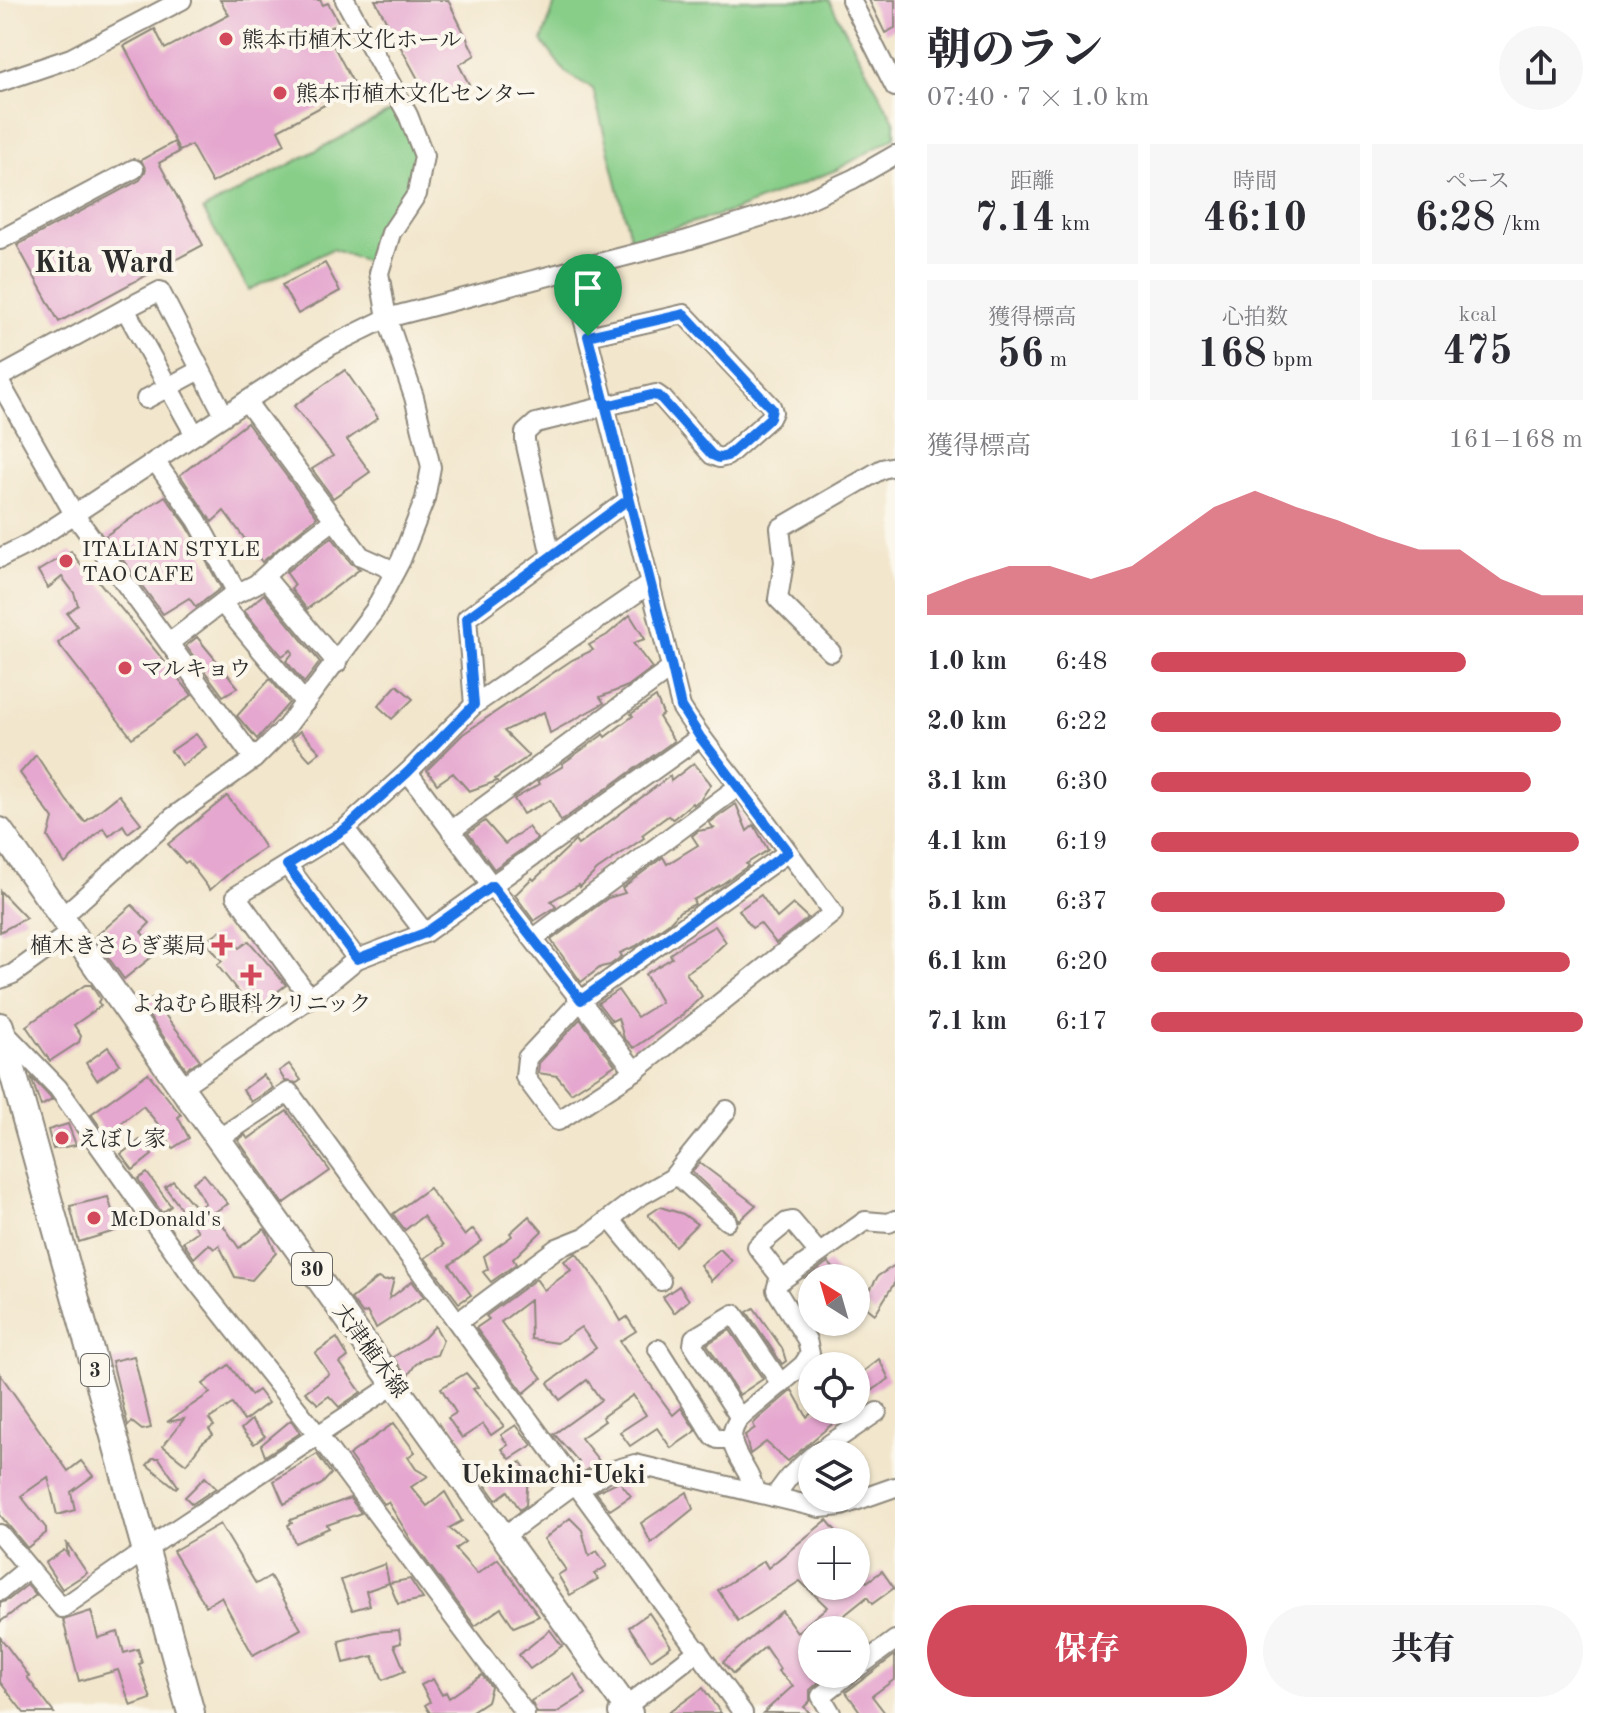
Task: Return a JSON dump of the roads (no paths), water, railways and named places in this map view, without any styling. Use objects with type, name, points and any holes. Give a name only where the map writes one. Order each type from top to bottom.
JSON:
[{"type":"highway","name":"3","points":[[1,1028],[191,1713]]},
{"type":"main road","name":"大津植木線","points":[[0,831],[504,1536],[625,1711]]},
{"type":"street","points":[[0,82],[71,58],[182,0]]},
{"type":"street","points":[[0,979],[13,974],[66,925],[173,817],[254,759],[305,703],[374,611],[395,571],[425,499],[431,467],[414,397],[387,318],[379,273],[391,233],[417,194],[424,156],[408,115],[345,0]]},
{"type":"street","points":[[851,0],[895,87]]},
{"type":"street","points":[[0,558],[32,542],[330,346],[387,318],[684,241],[794,206],[853,179],[895,155]]},
{"type":"street","points":[[0,240],[134,169]]},
{"type":"street","points":[[571,270],[681,707],[700,737],[739,786],[788,852],[833,913],[635,1071],[558,1121],[525,1077],[527,1058],[581,1000],[788,852]]},
{"type":"street","points":[[224,415],[160,291],[0,380],[74,514],[254,759]]},
{"type":"street","points":[[125,309],[195,435]]},
{"type":"street","points":[[551,556],[525,433],[536,423],[651,395],[659,396],[712,455],[719,458],[727,456],[773,412],[771,406],[684,314],[588,336]]},
{"type":"street","points":[[146,399],[200,370]]},
{"type":"street","points":[[246,401],[361,556],[395,571]]},
{"type":"street","points":[[155,461],[197,520],[229,598],[305,703]]},
{"type":"street","points":[[831,652],[778,599],[784,562],[780,528],[882,469],[895,466]]},
{"type":"street","points":[[474,705],[467,618],[629,499]]},
{"type":"street","points":[[169,643],[229,598],[265,577],[284,558],[334,520]]},
{"type":"street","points":[[265,577],[337,663]]},
{"type":"street","points":[[310,998],[236,896],[345,829],[408,772],[474,705],[651,583]]},
{"type":"street","points":[[452,830],[672,668]]},
{"type":"street","points":[[181,1087],[310,998],[357,959],[425,933],[700,737]]},
{"type":"street","points":[[408,772],[635,1071]]},
{"type":"street","points":[[534,938],[739,786]]},
{"type":"street","points":[[345,829],[425,933]]},
{"type":"street","points":[[287,865],[357,959]]},
{"type":"street","points":[[1,1028],[58,1088],[192,1276],[317,1434],[525,1713]]},
{"type":"street","points":[[218,1139],[289,1092],[743,1713]]},
{"type":"street","points":[[458,1322],[557,1248],[587,1236],[637,1198],[677,1175],[727,1110]]},
{"type":"street","points":[[677,1175],[727,1221]]},
{"type":"street","points":[[610,1219],[661,1281]]},
{"type":"street","points":[[755,1492],[738,1459],[732,1439],[733,1428],[740,1418],[807,1360],[810,1348],[776,1290],[778,1283],[868,1220],[884,1223],[895,1220]]},
{"type":"street","points":[[782,1279],[757,1247],[787,1222],[792,1221],[819,1253]]},
{"type":"street","points":[[740,1418],[693,1345],[694,1338],[734,1314],[781,1384]]},
{"type":"street","points":[[658,1349],[713,1436],[732,1439]]},
{"type":"street","points":[[0,1534],[62,1608],[395,1384]]},
{"type":"street","points":[[836,1440],[877,1412]]},
{"type":"street","points":[[504,1536],[578,1485],[635,1464],[809,1507],[832,1508],[895,1487]]},
{"type":"street","points":[[774,1497],[798,1469]]},
{"type":"street","points":[[0,1591],[27,1569]]},
{"type":"street","points":[[870,1659],[895,1640]]},
{"type":"street","points":[[625,1711],[699,1650]]},
{"type":"street","points":[[831,1688],[821,1696],[831,1713]]},
{"type":"place","name":"熊本市植木文化ホール","points":[[226,39]]},
{"type":"place","name":"熊本市植木文化センター","points":[[280,93]]},
{"type":"place","name":"ITALIAN STYLE TAO CAFE","points":[[66,561]]},
{"type":"place","name":"マルキョウ","points":[[125,668]]},
{"type":"place","name":"植木きさらぎ薬局","points":[[222,945]]},
{"type":"place","name":"よねむら眼科クリニック","points":[[251,975]]},
{"type":"place","name":"えぼし家","points":[[62,1138]]},
{"type":"place","name":"McDonald's","points":[[94,1218]]},
{"type":"district","name":"Kita Ward","points":[[104,262]]},
{"type":"district","name":"Uekimachi-Ueki","points":[[553,1474]]}]
